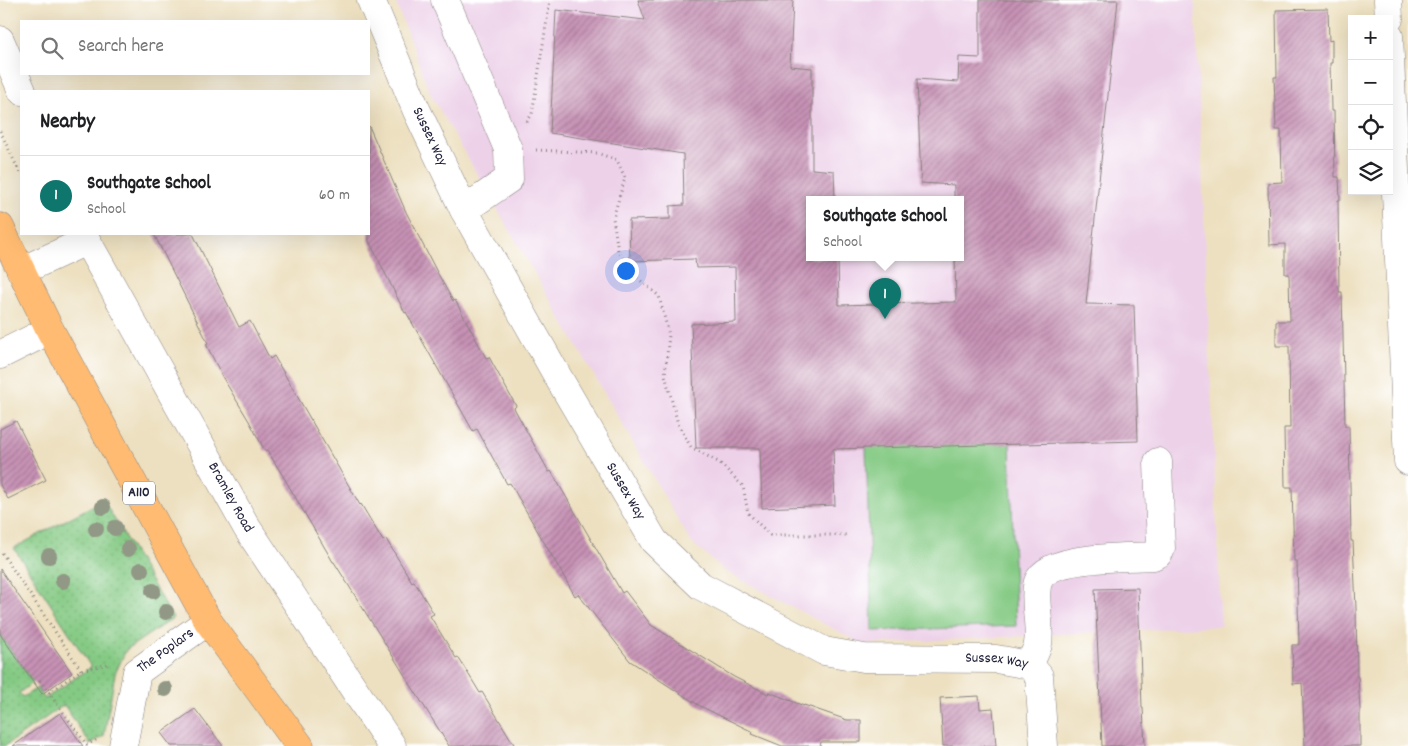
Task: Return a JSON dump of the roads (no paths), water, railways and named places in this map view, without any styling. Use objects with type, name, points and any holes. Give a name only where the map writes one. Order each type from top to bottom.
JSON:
[{"type":"main road","name":"A110","points":[[0,227],[50,330],[208,621],[300,746]]},
{"type":"street","name":"Sussex Way","points":[[371,0],[416,109],[464,210],[654,541],[700,586],[824,651],[864,658],[996,660],[1029,665],[1039,676],[1044,746]]},
{"type":"street","points":[[445,0],[508,149],[509,179],[464,210]]},
{"type":"street","points":[[1388,0],[1389,15]]},
{"type":"street","points":[[0,40],[22,90]]},
{"type":"street","points":[[1390,60],[1408,461]]},
{"type":"street","name":"Bramley Road","points":[[21,271],[85,237],[247,528],[392,746]]},
{"type":"street","points":[[0,355],[50,330]]},
{"type":"street","points":[[1029,665],[1038,644],[1037,584],[1044,572],[1061,564],[1158,554],[1161,549],[1158,462]]},
{"type":"street","name":"The Poplars","points":[[123,746],[137,672],[208,621]]},
{"type":"place","name":"Southgate School","points":[[885,319]]}]
